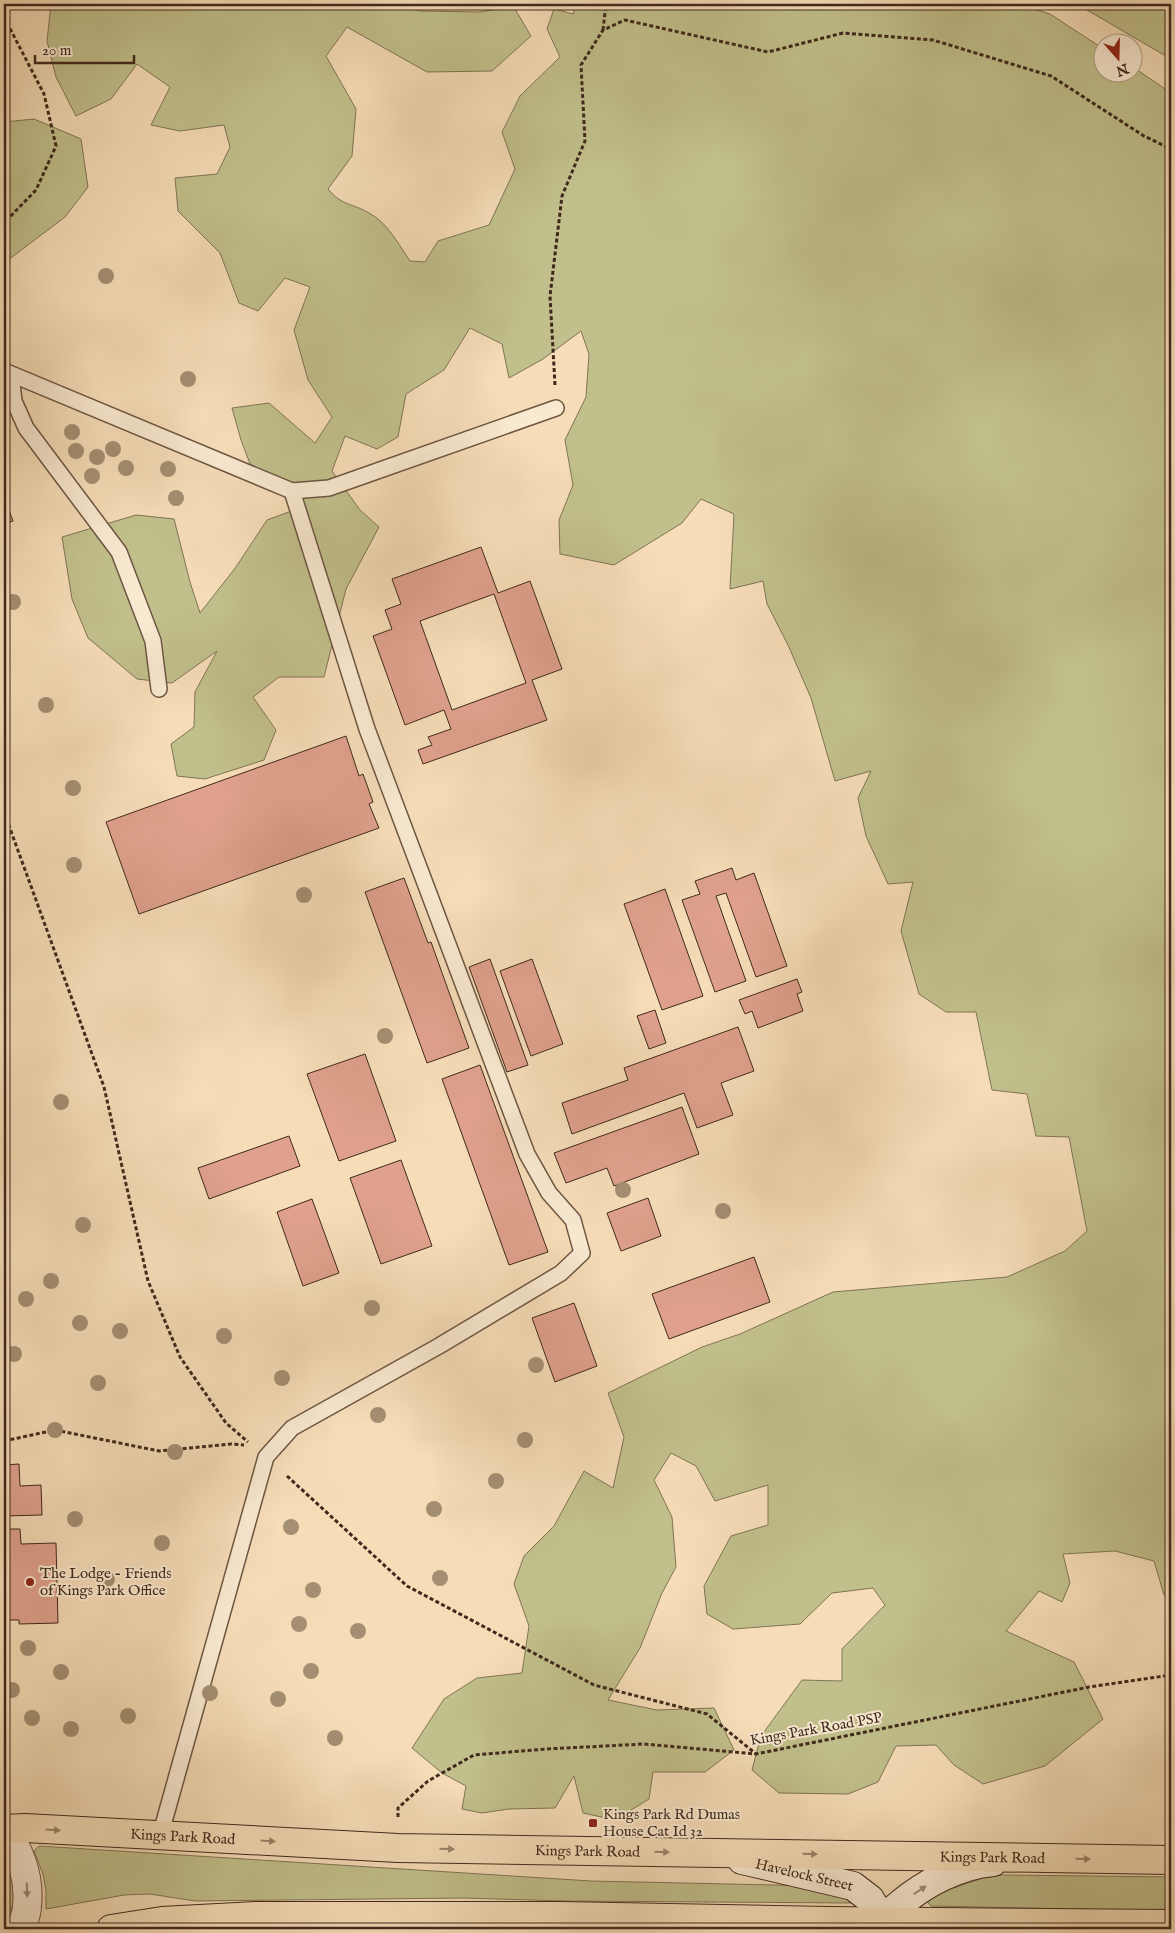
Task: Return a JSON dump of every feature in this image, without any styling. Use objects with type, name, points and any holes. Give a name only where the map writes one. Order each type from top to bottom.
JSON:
[{"type":"main road","name":"Kings Park Road","points":[[4,1829],[25,1828],[398,1848],[1171,1860]]},
{"type":"main road","points":[[4,1829],[18,1851],[25,1870],[28,1907],[21,1929]]},
{"type":"main road","name":"Havelock Street","points":[[709,1852],[852,1886],[870,1899],[882,1926]]},
{"type":"main road","points":[[882,1926],[898,1905],[918,1890],[942,1877],[967,1867],[990,1862],[1034,1859]]},
{"type":"main road","points":[[111,1929],[162,1921],[256,1916],[561,1916],[882,1926],[945,1921],[1171,1924]]},
{"type":"main road","points":[[917,1929],[945,1921]]},
{"type":"lane","points":[[7,373],[292,490],[329,488],[556,408]]},
{"type":"lane","points":[[7,373],[14,401],[26,428],[119,552],[153,641],[158,689]]},
{"type":"lane","points":[[160,1836],[266,1457],[292,1428],[439,1346],[561,1273],[582,1253],[572,1220],[549,1193],[527,1154],[367,729],[292,490]]},
{"type":"path","points":[[556,408],[550,296],[562,196],[585,142],[580,65],[603,30],[606,4]]},
{"type":"path","points":[[4,17],[44,94],[56,146],[36,190],[4,223]]},
{"type":"path","points":[[603,30],[625,20],[768,52],[843,33],[933,40],[1051,76],[1144,136],[1171,149]]},
{"type":"path","points":[[4,812],[104,1087],[148,1281],[180,1357],[226,1423],[251,1445],[231,1444],[160,1452],[55,1430],[4,1442]]},
{"type":"path","points":[[266,1457],[407,1586],[594,1685],[707,1714],[756,1754]]},
{"type":"path","name":"Kings Park Road PSP","points":[[398,1817],[398,1808],[428,1781],[474,1755],[644,1744],[756,1754],[1089,1687],[1171,1675]]},
{"type":"shaded area","points":[[51,4],[394,4],[420,11],[479,12],[499,9],[504,4],[512,4],[531,36],[492,71],[427,72],[347,27],[326,56],[356,109],[352,156],[328,189],[338,199],[369,213],[381,222],[392,234],[410,261],[425,262],[438,241],[489,225],[515,169],[502,132],[520,96],[560,57],[547,29],[554,9],[573,14],[576,4],[1017,4],[1050,14],[1092,41],[1092,82],[1142,82],[1142,73],[1171,93],[1171,1598],[1164,1595],[1154,1561],[1115,1551],[1063,1554],[1070,1583],[1062,1602],[1039,1591],[1006,1631],[1074,1662],[1103,1719],[1045,1766],[983,1784],[954,1765],[936,1745],[896,1746],[878,1782],[848,1794],[779,1793],[752,1770],[761,1736],[802,1680],[842,1681],[842,1649],[885,1605],[873,1588],[832,1593],[800,1624],[733,1629],[707,1614],[704,1586],[731,1536],[768,1525],[768,1485],[715,1501],[696,1466],[671,1453],[654,1480],[672,1517],[676,1567],[662,1593],[640,1648],[608,1700],[657,1710],[714,1708],[734,1750],[705,1772],[653,1772],[649,1799],[615,1820],[583,1813],[574,1776],[555,1808],[509,1809],[482,1813],[462,1809],[466,1786],[442,1773],[412,1748],[444,1699],[477,1678],[522,1673],[529,1626],[514,1584],[524,1556],[554,1526],[584,1471],[613,1488],[624,1437],[608,1393],[702,1347],[740,1334],[833,1292],[1007,1277],[1065,1251],[1087,1231],[1069,1137],[1036,1136],[1027,1094],[992,1090],[976,1012],[946,1012],[919,994],[901,931],[913,882],[888,884],[866,836],[858,798],[871,771],[835,781],[811,698],[788,645],[767,604],[763,581],[730,589],[734,514],[701,499],[682,523],[614,565],[560,554],[559,520],[573,485],[565,440],[586,397],[589,354],[581,331],[543,359],[509,378],[502,344],[470,328],[444,370],[406,394],[398,437],[377,449],[345,436],[332,471],[360,510],[379,527],[346,589],[324,677],[279,677],[253,697],[276,730],[264,760],[205,779],[177,776],[171,744],[194,727],[195,692],[217,651],[172,683],[137,679],[88,638],[72,599],[62,537],[136,515],[174,519],[200,613],[236,567],[267,520],[297,509],[289,486],[257,482],[241,440],[232,408],[269,403],[315,443],[332,417],[308,380],[294,330],[310,287],[285,278],[258,311],[239,303],[220,253],[178,211],[175,178],[217,174],[230,147],[224,125],[180,131],[151,125],[170,87],[137,64],[111,99],[76,116],[56,77],[47,41]]},
{"type":"shaded area","points":[[1064,4],[1171,4],[1171,59],[1142,42],[1142,32],[1125,32],[1087,10]]},
{"type":"shaded area","points":[[34,119],[81,139],[88,187],[65,217],[4,263],[4,122]]},
{"type":"shaded area","points":[[39,1846],[591,1881],[821,1886],[844,1892],[853,1903],[564,1901],[464,1898],[195,1901],[150,1894],[124,1895],[46,1909],[46,1891],[43,1874],[34,1851]]},
{"type":"shaded area","points":[[4,1864],[14,1877],[16,1892],[9,1914],[4,1920]]},
{"type":"shaded area","points":[[1002,1875],[1171,1877],[1171,1911],[931,1906],[928,1903],[928,1898],[933,1895],[983,1878]]},
{"type":"building","points":[[4,497],[13,521],[4,524]]},
{"type":"building","points":[[481,547],[498,593],[530,581],[562,669],[532,680],[547,720],[423,764],[418,750],[432,745],[428,737],[451,729],[444,710],[405,725],[373,636],[392,629],[385,610],[401,604],[392,579]],"holes":[[[494,594],[526,683],[452,710],[420,621]]]},
{"type":"building","points":[[346,736],[359,776],[363,774],[373,802],[369,804],[379,828],[139,914],[106,822]]},
{"type":"building","points":[[732,868],[736,880],[754,873],[787,966],[756,977],[726,893],[716,896],[746,981],[715,992],[682,900],[700,894],[695,881]]},
{"type":"building","points":[[404,878],[428,943],[431,942],[469,1048],[427,1063],[365,892]]},
{"type":"building","points":[[665,889],[703,996],[662,1010],[624,904]]},
{"type":"building","points":[[490,959],[528,1065],[507,1072],[469,967]]},
{"type":"building","points":[[532,959],[563,1044],[531,1056],[500,971]]},
{"type":"building","points":[[797,979],[802,992],[797,994],[803,1011],[758,1028],[752,1011],[745,1014],[739,1000]]},
{"type":"building","points":[[655,1010],[666,1043],[649,1049],[637,1016]]},
{"type":"building","points":[[738,1027],[754,1071],[721,1083],[733,1115],[697,1128],[684,1093],[572,1134],[562,1103],[628,1080],[624,1068]]},
{"type":"building","points":[[365,1054],[396,1141],[339,1161],[307,1074]]},
{"type":"building","points":[[480,1065],[548,1252],[509,1265],[442,1079]]},
{"type":"building","points":[[682,1107],[699,1154],[614,1186],[607,1168],[566,1183],[554,1153]]},
{"type":"building","points":[[289,1136],[300,1166],[209,1199],[198,1168]]},
{"type":"building","points":[[401,1160],[432,1246],[381,1264],[350,1178]]},
{"type":"building","points":[[648,1198],[661,1236],[621,1251],[607,1213]]},
{"type":"building","points":[[312,1199],[339,1273],[303,1286],[277,1212]]},
{"type":"building","points":[[754,1257],[770,1302],[669,1339],[652,1294]]},
{"type":"building","points":[[574,1303],[597,1366],[555,1382],[532,1318]]},
{"type":"building","points":[[19,1464],[20,1486],[41,1485],[42,1515],[4,1516],[4,1465]]},
{"type":"building","name":"The Lodge - Friends of Kings Park Office","points":[[4,1529],[20,1529],[21,1544],[56,1543],[58,1623],[19,1624],[19,1620],[4,1620]]},
{"type":"place","name":"The Lodge - Friends of Kings Park Office","points":[[30,1582]]},
{"type":"place","name":"Kings Park Rd Dumas House Cat Id 32","points":[[593,1823]]}]
